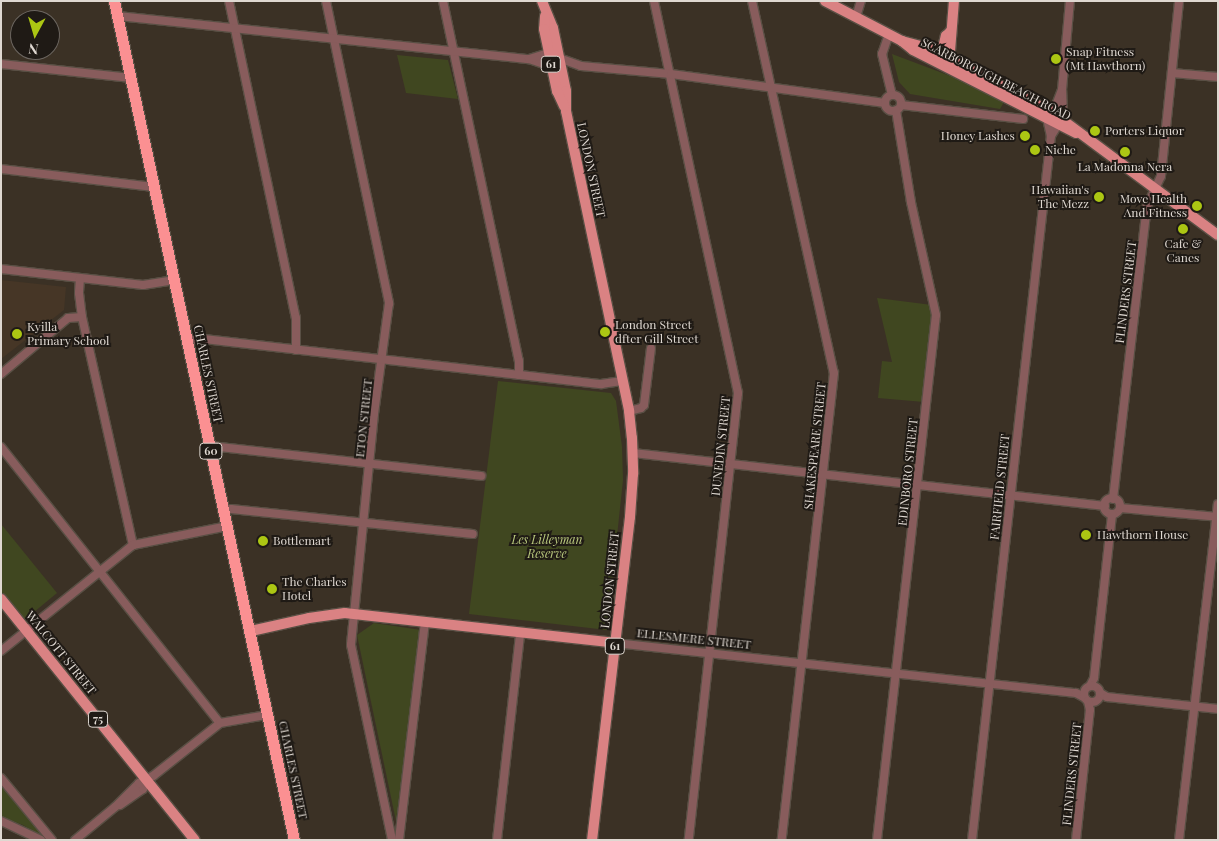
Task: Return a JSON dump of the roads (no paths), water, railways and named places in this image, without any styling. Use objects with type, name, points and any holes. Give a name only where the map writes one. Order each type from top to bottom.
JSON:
[{"type":"highway","name":"CHARLES STREET","points":[[114,1],[251,631],[294,840]]},
{"type":"main road","name":"LONDON STREET","points":[[542,1],[545,15],[544,29],[549,53],[566,91],[566,111],[629,411],[633,453],[630,517],[592,840]]},
{"type":"main road","name":"SCARBOROUGH BEACH ROAD","points":[[825,1],[902,40],[913,50],[945,62],[1062,123],[1218,236]]},
{"type":"main road","points":[[945,62],[953,37],[950,32],[954,1]]},
{"type":"main road","name":"LONDON STREET","points":[[545,15],[552,28],[559,58],[556,68]]},
{"type":"main road","name":"WALCOTT STREET","points":[[1,599],[195,840]]},
{"type":"main road","name":"ELLESMERE STREET","points":[[251,631],[338,613],[616,643]]},
{"type":"street","points":[[229,1],[296,318],[296,350]]},
{"type":"street","name":"ETON STREET","points":[[326,1],[389,303],[374,414],[371,464],[354,614],[352,655],[392,840]]},
{"type":"street","points":[[443,1],[519,361],[519,375]]},
{"type":"street","name":"DUNEDIN STREET","points":[[654,1],[738,385],[689,840]]},
{"type":"street","name":"SHAKESPEARE STREET","points":[[752,1],[773,88],[834,373],[782,840]]},
{"type":"street","points":[[856,17],[861,1]]},
{"type":"street","points":[[1062,123],[1062,90],[1070,1]]},
{"type":"street","name":"FLINDERS STREET","points":[[1113,499],[1146,213],[1161,176],[1179,1]]},
{"type":"street","points":[[118,16],[529,59],[556,68],[581,66],[671,74],[885,103]]},
{"type":"street","points":[[889,34],[882,54],[892,95]]},
{"type":"street","points":[[529,59],[549,53]]},
{"type":"street","points":[[559,58],[581,66]]},
{"type":"street","points":[[1,64],[131,78]]},
{"type":"street","points":[[1172,73],[1218,77]]},
{"type":"street","points":[[1050,116],[1062,90]]},
{"type":"street","points":[[885,103],[887,98],[892,95],[899,96],[899,108]]},
{"type":"street","points":[[885,103],[888,109],[899,108],[1022,118]]},
{"type":"street","name":"EDINBORO STREET","points":[[877,840],[936,315],[911,202],[899,108]]},
{"type":"street","name":"FAIRFIELD STREET","points":[[972,840],[1051,136],[1050,116]]},
{"type":"street","name":"FAIRFIELD STREET","points":[[1051,136],[1062,123]]},
{"type":"street","points":[[1,169],[154,187]]},
{"type":"street","points":[[1,270],[143,285],[175,280]]},
{"type":"street","points":[[80,278],[79,293],[82,317],[134,545]]},
{"type":"street","points":[[1,374],[68,318],[82,317]]},
{"type":"street","points":[[187,340],[204,339],[600,384],[622,381]]},
{"type":"street","points":[[629,411],[641,408],[644,404],[651,348]]},
{"type":"street","points":[[210,446],[481,476]]},
{"type":"street","points":[[1,447],[220,723]]},
{"type":"street","points":[[633,453],[731,462],[1105,506]]},
{"type":"street","points":[[1112,514],[1107,512],[1105,506],[1107,501],[1113,499],[1119,502],[1120,508]]},
{"type":"street","points":[[1179,840],[1218,504]]},
{"type":"street","points":[[224,510],[231,508],[363,524],[474,534]]},
{"type":"street","points":[[1094,695],[1094,678],[1112,514],[1120,508],[1217,517]]},
{"type":"street","points":[[1,651],[134,545],[228,526]]},
{"type":"street","points":[[399,840],[425,623]]},
{"type":"street","points":[[497,840],[520,634]]},
{"type":"street","name":"ELLESMERE STREET","points":[[616,643],[1218,709]]},
{"type":"street","name":"FLINDERS STREET","points":[[1076,840],[1090,710],[1094,695]]},
{"type":"street","points":[[75,840],[115,806],[143,789],[147,779],[220,723],[267,715]]},
{"type":"street","points":[[1,778],[52,840]]},
{"type":"street","points":[[1,821],[41,840]]},
{"type":"place","name":"Snap Fitness (Mt Hawthorn)","points":[[1056,59]]},
{"type":"place","name":"Porters Liquor","points":[[1095,131]]},
{"type":"place","name":"Honey Lashes","points":[[1025,136]]},
{"type":"place","name":"Niche","points":[[1035,150]]},
{"type":"place","name":"La Madonna Nera","points":[[1125,152]]},
{"type":"place","name":"Hawaiian's The Mezz","points":[[1099,197]]},
{"type":"place","name":"Move Health And Fitness","points":[[1197,206]]},
{"type":"place","name":"Cafe & Canes","points":[[1183,229]]},
{"type":"place","name":"London Street dfter Gill Street","points":[[605,332]]},
{"type":"place","name":"Kyilla Primary School","points":[[17,334]]},
{"type":"place","name":"Hawthorn House","points":[[1086,535]]},
{"type":"place","name":"Bottlemart","points":[[263,541]]},
{"type":"place","name":"The Charles Hotel","points":[[272,589]]},
{"type":"park label","name":"Les Lilleyman Reserve","points":[[547,547]]}]
